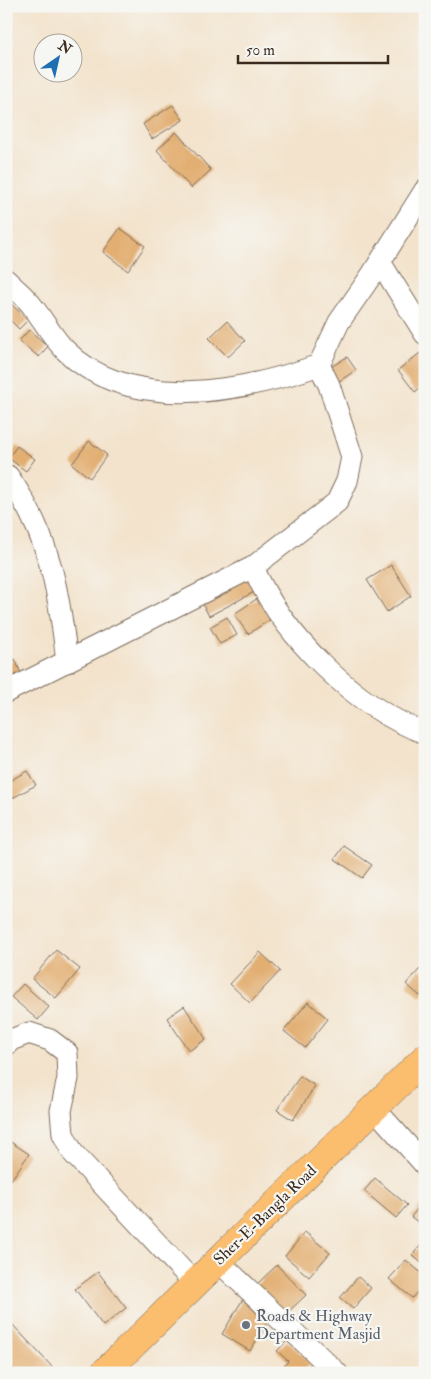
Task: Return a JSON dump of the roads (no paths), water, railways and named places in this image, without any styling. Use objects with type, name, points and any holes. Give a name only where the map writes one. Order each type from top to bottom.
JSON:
[{"type":"highway","name":"Sher-E-Bangla Road","points":[[104,1373],[425,1058]]},
{"type":"street","points":[[6,280],[32,305],[65,350],[96,373],[135,386],[192,392],[240,387],[278,378],[319,365],[339,322],[380,262],[425,190]]},
{"type":"street","points":[[380,262],[425,334]]},
{"type":"street","points":[[6,692],[253,568],[336,502],[347,481],[352,457],[329,385],[319,365]]},
{"type":"street","points":[[8,476],[26,501],[46,547],[60,599],[67,662]]},
{"type":"street","points":[[253,568],[261,586],[284,621],[326,669],[398,721],[425,733]]},
{"type":"street","points":[[6,1045],[12,1040],[29,1033],[50,1040],[67,1053],[68,1078],[62,1111],[62,1134],[73,1153],[194,1284]]},
{"type":"street","points":[[374,1108],[425,1165]]},
{"type":"street","points":[[218,1261],[337,1373]]},
{"type":"place","name":"Roads & Highway Department Masjid","points":[[246,1325]]}]
